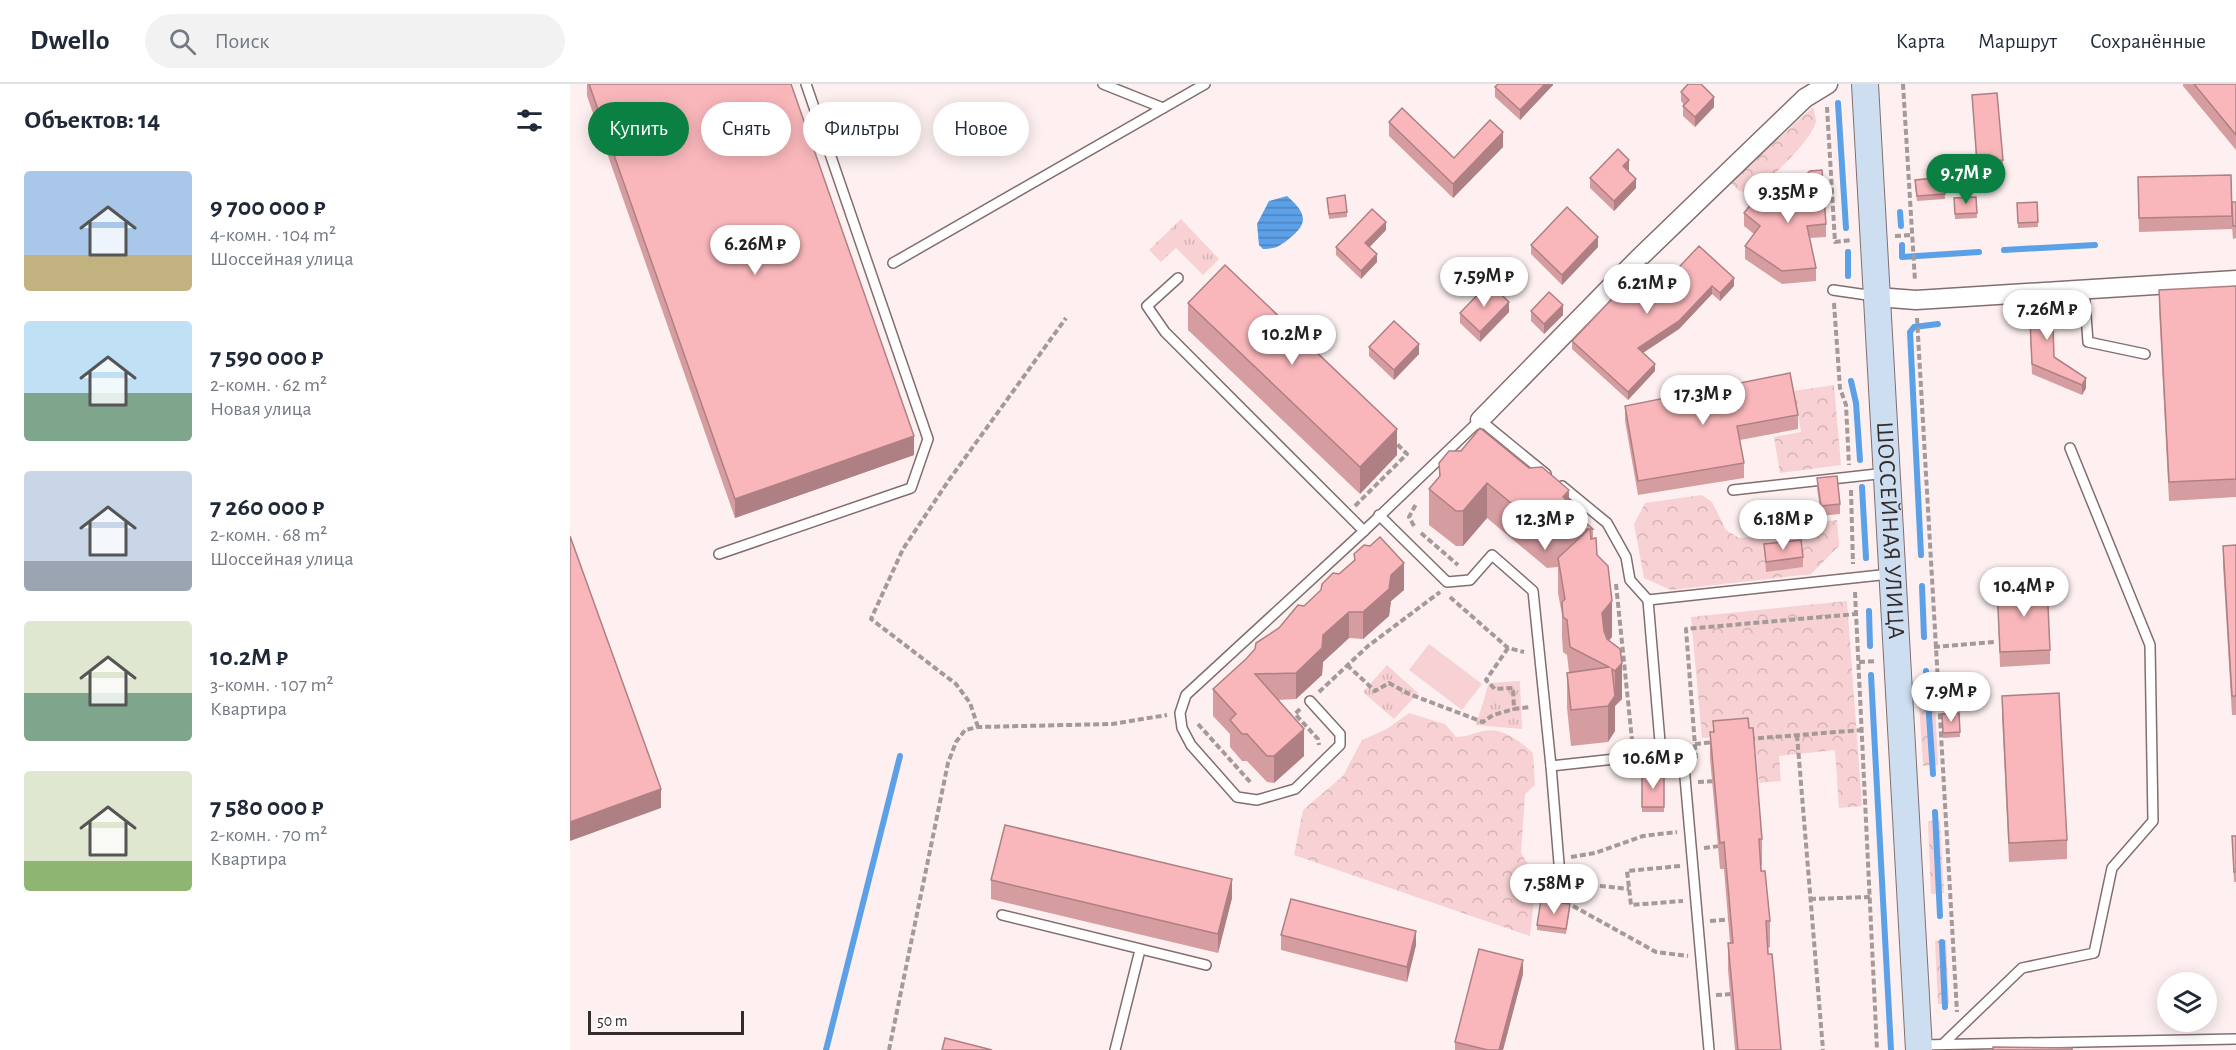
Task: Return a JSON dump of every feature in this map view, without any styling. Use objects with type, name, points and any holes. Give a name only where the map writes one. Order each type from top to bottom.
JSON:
[{"type":"main road","name":"ШОССЕЙНАЯ УЛИЦА","points":[[1865,84],[1886,473],[1927,1046]]},
{"type":"street","points":[[1480,420],[1638,259],[1805,98],[1827,85]]},
{"type":"street","points":[[1877,297],[1916,300],[2236,280]]},
{"type":"lane","points":[[719,554],[911,488],[928,439],[806,84]]},
{"type":"lane","points":[[1103,84],[1163,108]]},
{"type":"lane","points":[[893,262],[1205,84]]},
{"type":"lane","points":[[1178,278],[1147,306],[1165,332],[1364,531]]},
{"type":"lane","points":[[2084,289],[2088,342],[2145,354]]},
{"type":"lane","points":[[1833,290],[1877,297]]},
{"type":"lane","points":[[1310,700],[1340,734],[1340,745],[1295,789],[1257,800],[1237,796],[1191,745],[1182,728],[1180,713],[1186,695],[1364,531],[1480,420],[1607,523],[1626,557],[1630,580],[1648,600],[1661,753]]},
{"type":"lane","points":[[1927,1046],[1956,1032],[2022,968],[2094,953],[2112,868],[2153,821],[2150,645],[2070,448]]},
{"type":"lane","points":[[1733,490],[1850,475],[1886,473]]},
{"type":"lane","points":[[1379,515],[1447,582],[1470,580],[1492,555],[1533,591],[1562,900]]},
{"type":"lane","points":[[1648,600],[1854,576],[1893,574]]},
{"type":"lane","points":[[1551,766],[1661,753],[1684,766],[1709,1050]]},
{"type":"lane","points":[[1002,915],[1206,965]]},
{"type":"lane","points":[[1115,1050],[1140,950]]},
{"type":"lane","points":[[1927,1046],[2236,1039]]},
{"type":"path","points":[[1903,84],[1913,262]]},
{"type":"path","points":[[1827,85],[1835,242],[1859,239]]},
{"type":"path","points":[[1888,237],[1912,235]]},
{"type":"path","points":[[1833,290],[1840,388],[1846,405],[1877,1050]]},
{"type":"path","points":[[978,727],[970,702],[956,684],[871,619],[903,549],[949,480],[1066,318]]},
{"type":"path","points":[[1917,321],[1934,647],[1957,1012],[1956,1032]]},
{"type":"path","points":[[1355,506],[1407,454],[1390,438]]},
{"type":"path","points":[[1434,582],[1508,648],[1539,653]]},
{"type":"path","points":[[1319,749],[1318,739],[1295,714],[1347,665],[1443,590]]},
{"type":"path","points":[[1697,764],[1686,629],[1856,614]]},
{"type":"path","points":[[1934,647],[1994,642]]},
{"type":"path","points":[[1508,648],[1486,680],[1495,689],[1513,688],[1514,709]]},
{"type":"path","points":[[1347,665],[1375,691],[1389,683],[1409,694],[1483,722],[1493,715],[1514,709],[1544,705]]},
{"type":"path","points":[[889,1050],[948,763],[956,742],[965,729],[1112,724],[1180,713]]},
{"type":"path","points":[[1196,722],[1251,784],[1257,786]]},
{"type":"path","points":[[1740,740],[1862,730]]},
{"type":"path","points":[[1797,735],[1822,1050]]},
{"type":"path","points":[[1695,744],[1718,742]]},
{"type":"path","points":[[1698,782],[1721,780]]},
{"type":"path","points":[[1559,860],[1596,853],[1643,836],[1690,831]]},
{"type":"path","points":[[1703,848],[1727,846]]},
{"type":"path","points":[[1693,864],[1627,871],[1630,905],[1696,900]]},
{"type":"path","points":[[1561,882],[1629,889]]},
{"type":"path","points":[[1810,899],[1871,897]]},
{"type":"path","points":[[1562,900],[1656,952],[1701,957]]},
{"type":"path","points":[[1709,921],[1733,919]]},
{"type":"path","points":[[1715,996],[1740,994]]},
{"type":"green space","points":[[1813,107],[1816,121],[1807,139],[1778,170],[1752,193],[1739,191],[1730,182]]},
{"type":"green space","points":[[1181,219],[1219,259],[1203,275],[1176,248],[1161,262],[1149,250]]},
{"type":"green space","points":[[1834,385],[1841,465],[1780,473],[1774,437],[1801,432],[1794,391]]},
{"type":"green space","points":[[1702,495],[1712,502],[1726,530],[1739,538],[1782,534],[1795,525],[1837,520],[1839,546],[1811,574],[1671,590],[1644,578],[1634,524],[1645,503]]},
{"type":"green space","points":[[1847,601],[1862,806],[1839,808],[1835,750],[1779,756],[1781,781],[1759,783],[1754,733],[1702,738],[1691,617]]},
{"type":"green space","points":[[1429,644],[1482,684],[1462,710],[1409,670]]},
{"type":"green space","points":[[1387,665],[1418,693],[1394,719],[1363,692]]},
{"type":"green space","points":[[1520,681],[1522,729],[1476,725],[1489,683]]},
{"type":"green space","points":[[1935,702],[1938,765],[1923,766],[1919,703]]},
{"type":"green space","points":[[1409,713],[1445,724],[1456,737],[1490,730],[1504,733],[1533,753],[1535,785],[1525,794],[1521,853],[1529,866],[1546,869],[1546,891],[1534,901],[1530,936],[1294,855],[1303,810],[1343,776],[1362,740],[1387,729]]},
{"type":"green space","points":[[1928,821],[1940,821],[1944,893],[1931,894]]},
{"type":"green space","points":[[1946,940],[1949,1004],[1938,1004],[1935,941]]},
{"type":"water","points":[[1287,196],[1298,207],[1303,222],[1290,238],[1280,245],[1263,249],[1259,245],[1257,224],[1269,201]]},
{"type":"building","points":[[589,84],[791,84],[803,118],[803,156],[816,156],[914,436],[735,499],[614,156],[689,156],[689,102],[595,102]]},
{"type":"building","points":[[1498,84],[1545,84],[1520,110],[1495,87]]},
{"type":"building","points":[[1688,84],[1701,84],[1714,97],[1695,117],[1683,106],[1689,100],[1681,92]]},
{"type":"building","points":[[2194,84],[2236,84],[2236,135]]},
{"type":"building","points":[[1997,93],[2003,160],[1977,162],[1972,95]]},
{"type":"building","points":[[1402,108],[1454,158],[1490,120],[1503,132],[1453,184],[1389,122]]},
{"type":"building","points":[[1618,149],[1629,160],[1623,166],[1636,179],[1614,201],[1590,178]]},
{"type":"building","points":[[1822,170],[1826,224],[1807,226],[1816,268],[1782,271],[1745,246],[1760,226],[1744,213],[1764,188],[1779,200],[1810,171]]},
{"type":"building","points":[[2231,175],[2232,216],[2139,218],[2138,177]]},
{"type":"building","points":[[1944,177],[1945,194],[1917,196],[1915,180]]},
{"type":"building","points":[[1345,195],[1347,212],[1329,214],[1327,198]]},
{"type":"building","points":[[1976,197],[1977,213],[1955,214],[1954,198]]},
{"type":"building","points":[[2037,202],[2038,222],[2018,223],[2017,203]]},
{"type":"building","points":[[2232,202],[2236,202],[2236,226],[2233,226]]},
{"type":"building","points":[[1567,207],[1598,237],[1562,275],[1531,245]]},
{"type":"building","points":[[1372,209],[1386,222],[1365,243],[1377,254],[1361,271],[1336,247]]},
{"type":"building","points":[[1699,246],[1734,278],[1720,293],[1712,286],[1679,321],[1638,348],[1655,364],[1628,392],[1572,341],[1646,263],[1665,282]]},
{"type":"building","points":[[1225,265],[1397,429],[1360,467],[1188,303]]},
{"type":"building","points":[[1489,283],[1509,302],[1480,332],[1460,313]]},
{"type":"building","points":[[2236,286],[2236,479],[2169,482],[2159,290]]},
{"type":"building","points":[[1549,292],[1563,305],[1544,324],[1531,311]]},
{"type":"building","points":[[2052,299],[2054,357],[2086,378],[2082,385],[2032,364],[2029,300]]},
{"type":"building","points":[[1394,321],[1419,344],[1394,370],[1369,347]]},
{"type":"building","points":[[1790,373],[1798,415],[1737,426],[1744,463],[1638,481],[1625,406]]},
{"type":"building","points":[[1480,428],[1529,468],[1542,467],[1569,490],[1563,497],[1584,514],[1580,518],[1593,529],[1590,529],[1591,539],[1596,538],[1597,555],[1608,566],[1612,601],[1602,613],[1604,631],[1607,639],[1620,649],[1622,663],[1615,671],[1612,669],[1615,696],[1608,706],[1571,710],[1567,673],[1609,667],[1570,647],[1567,620],[1563,617],[1562,602],[1565,599],[1558,558],[1589,529],[1547,533],[1487,483],[1463,511],[1456,511],[1429,489],[1440,476],[1439,463],[1449,451],[1461,451]]},
{"type":"building","points":[[1837,476],[1840,504],[1821,506],[1817,478]]},
{"type":"building","points":[[570,536],[661,789],[570,822]]},
{"type":"building","points":[[1380,537],[1404,563],[1391,575],[1389,589],[1363,612],[1349,612],[1323,635],[1322,648],[1296,673],[1255,674],[1304,729],[1274,756],[1267,756],[1247,734],[1242,734],[1230,720],[1236,714],[1213,689],[1246,659],[1255,649],[1256,643],[1279,628],[1298,605],[1304,606],[1321,590],[1322,584],[1333,573],[1339,574],[1355,560],[1354,554],[1364,545],[1370,546]]},
{"type":"building","points":[[1801,540],[1803,557],[1766,562],[1764,544]]},
{"type":"building","points":[[2236,545],[2236,696],[2232,696],[2223,546]]},
{"type":"building","points":[[2047,584],[2050,650],[2000,652],[1997,586]]},
{"type":"building","points":[[2059,693],[2067,840],[2009,843],[2002,696]]},
{"type":"building","points":[[1959,713],[1960,732],[1943,733],[1942,714]]},
{"type":"building","points":[[1748,718],[1749,728],[1753,728],[1762,839],[1759,839],[1761,871],[1765,871],[1770,921],[1766,921],[1768,954],[1772,954],[1781,1050],[1738,1050],[1728,943],[1733,943],[1724,842],[1720,843],[1710,732],[1714,732],[1713,721]]},
{"type":"building","points":[[1642,774],[1664,774],[1664,807],[1642,807]]},
{"type":"building","points":[[1005,825],[1232,879],[1218,934],[991,880]]},
{"type":"building","points":[[2232,836],[2236,836],[2236,872],[2234,872]]},
{"type":"building","points":[[1291,899],[1416,931],[1407,967],[1281,935]]},
{"type":"building","points":[[1541,900],[1570,904],[1566,929],[1537,925]]},
{"type":"building","points":[[1479,949],[1523,960],[1499,1050],[1488,1050],[1455,1042]]},
{"type":"building","points":[[945,1038],[992,1050],[942,1050]]},
{"type":"building","points":[[1993,1047],[2072,1048],[2072,1050],[1993,1050]]},
{"type":"waterway","points":[[1838,103],[1846,228]]},
{"type":"waterway","points":[[1900,212],[1901,226]]},
{"type":"waterway","points":[[1902,245],[1902,257],[1979,252]]},
{"type":"waterway","points":[[2004,250],[2095,245]]},
{"type":"waterway","points":[[1848,252],[1848,276]]},
{"type":"waterway","points":[[1921,555],[1910,332],[1914,327],[1938,324]]},
{"type":"waterway","points":[[1851,381],[1856,403],[1860,460]]},
{"type":"waterway","points":[[1862,487],[1866,558]]},
{"type":"waterway","points":[[1922,586],[1924,637]]},
{"type":"waterway","points":[[1869,611],[1870,646]]},
{"type":"waterway","points":[[1926,671],[1933,774]]},
{"type":"waterway","points":[[1871,675],[1891,1050]]},
{"type":"waterway","points":[[826,1050],[900,756]]},
{"type":"waterway","points":[[1935,812],[1940,916]]},
{"type":"waterway","points":[[1942,942],[1945,1007]]}]
